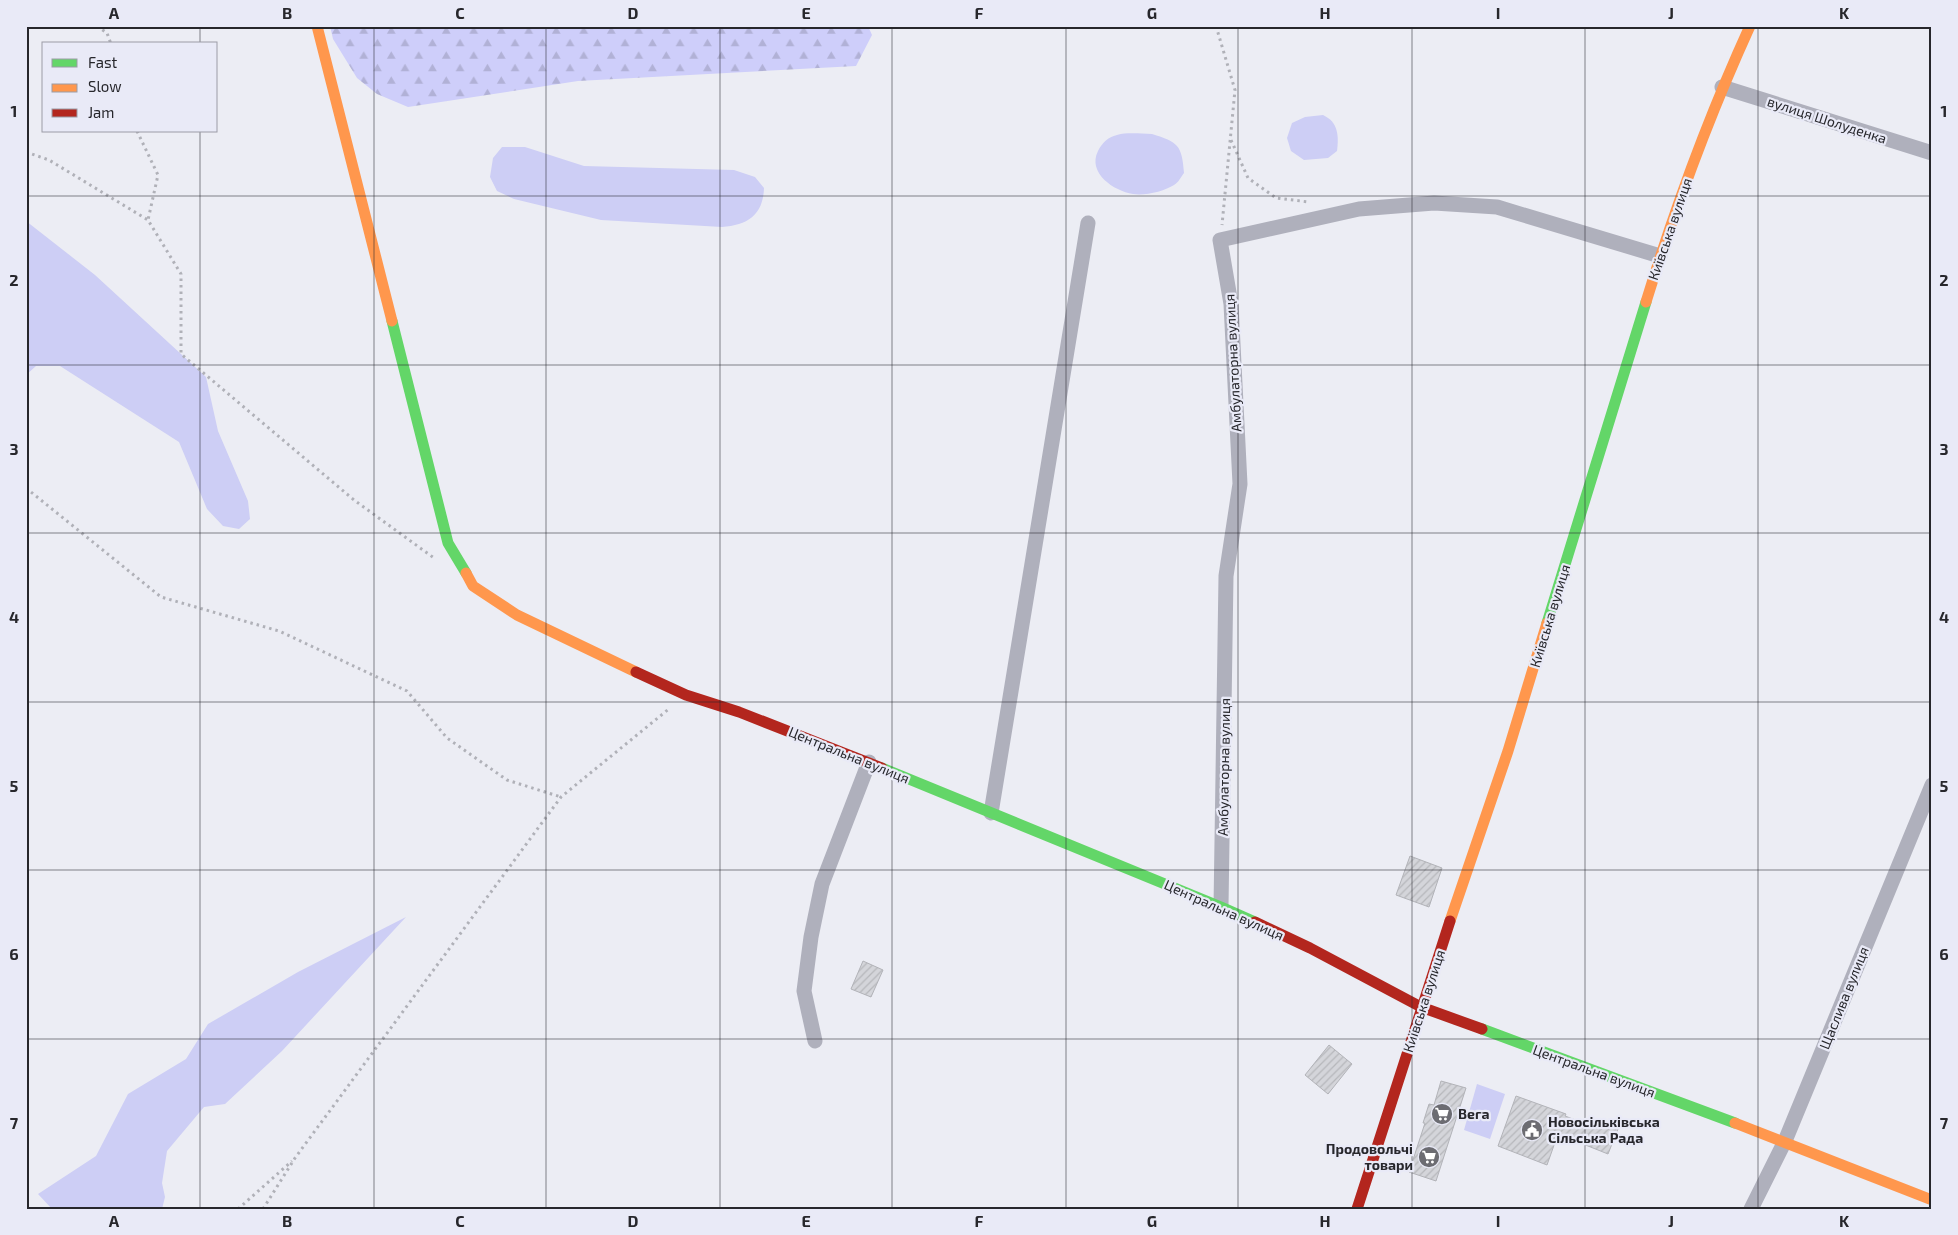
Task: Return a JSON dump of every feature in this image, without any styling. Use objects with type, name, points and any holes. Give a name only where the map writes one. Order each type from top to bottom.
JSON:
[{"type":"street","name":"Центральна вулиця","points":[[317,26],[448,543],[473,586],[517,616],[686,695],[739,712],[869,762],[1221,908],[1310,948],[1421,1007],[1785,1141],[1932,1200]]},
{"type":"street","name":"Київська вулиця","points":[[1357,1209],[1421,1007],[1508,751],[1660,256],[1691,167],[1722,87],[1750,26]]},
{"type":"street","name":"вулиця Шолуденка","points":[[1722,87],[1932,153]]},
{"type":"street","points":[[1220,240],[1359,209],[1434,203],[1497,207],[1660,256]]},
{"type":"street","points":[[991,813],[1088,223]]},
{"type":"street","name":"Амбулаторна вулиця","points":[[1220,240],[1232,304],[1240,484],[1226,576],[1221,908]]},
{"type":"street","points":[[815,1041],[804,991],[818,902],[822,884],[869,762]]},
{"type":"street","name":"Щаслива вулиця","points":[[1752,1209],[1785,1141],[1932,785]]},
{"type":"path","points":[[97,26],[107,33],[110,42]]},
{"type":"path","points":[[1216,26],[1235,90],[1220,240]]},
{"type":"path","points":[[138,132],[158,175],[148,220]]},
{"type":"path","points":[[1230,140],[1248,178],[1276,198],[1313,203]]},
{"type":"path","points":[[26,152],[50,160],[148,220],[181,274],[181,354],[354,500],[441,563]]},
{"type":"path","points":[[26,488],[161,597],[279,631],[407,691],[446,738],[507,780],[561,797]]},
{"type":"path","points":[[262,1209],[295,1158],[561,797],[686,695]]},
{"type":"path","points":[[238,1209],[295,1158]]},
{"type":"green space","points":[[330,26],[868,26],[872,35],[856,66],[578,81],[408,107],[377,94],[357,78],[333,39]]},
{"type":"shaded area","points":[[1323,115],[1335,125],[1338,140],[1337,151],[1328,158],[1304,160],[1291,151],[1287,138],[1292,123],[1305,117]]},
{"type":"shaded area","points":[[1121,134],[1152,134],[1173,142],[1180,150],[1184,173],[1177,183],[1149,194],[1133,194],[1118,189],[1104,180],[1096,167],[1096,159],[1098,151],[1106,141],[1111,137]]},
{"type":"shaded area","points":[[502,147],[525,147],[584,166],[734,170],[755,177],[764,188],[763,198],[761,206],[752,217],[731,226],[601,220],[514,199],[497,191],[490,177],[493,158]]},
{"type":"shaded area","points":[[26,221],[95,275],[206,377],[218,431],[248,501],[250,519],[239,529],[223,526],[207,509],[179,442],[60,366],[36,366],[26,375]]},
{"type":"shaded area","points":[[406,917],[282,1051],[225,1104],[204,1107],[167,1151],[162,1183],[165,1197],[162,1209],[52,1209],[38,1194],[96,1156],[128,1094],[186,1059],[208,1024],[298,972]]},
{"type":"shaded area","points":[[1477,1084],[1505,1094],[1490,1139],[1464,1130]]},
{"type":"building","points":[[1410,856],[1442,868],[1429,907],[1396,895]]},
{"type":"building","points":[[863,961],[883,970],[871,997],[851,989]]},
{"type":"building","points":[[1329,1045],[1352,1064],[1328,1094],[1305,1075]]},
{"type":"building","points":[[1441,1081],[1466,1088],[1436,1181],[1409,1172],[1425,1123],[1423,1123],[1429,1104],[1434,1105]]},
{"type":"building","name":"Новосільківська Сільська Рада","points":[[1516,1096],[1566,1114],[1565,1116],[1594,1127],[1596,1120],[1618,1129],[1608,1154],[1558,1134],[1547,1165],[1498,1146]]},
{"type":"traffic: fast","points":[[1547,623],[1646,302]]},
{"type":"traffic: fast","points":[[392,321],[448,543],[466,573]]},
{"type":"traffic: fast","points":[[882,768],[1255,922]]},
{"type":"traffic: fast","points":[[1482,1029],[1735,1123]]},
{"type":"traffic: slow","points":[[317,26],[392,321]]},
{"type":"traffic: slow","points":[[1646,302],[1694,162],[1750,26]]},
{"type":"traffic: slow","points":[[466,573],[473,586],[517,615],[636,672]]},
{"type":"traffic: slow","points":[[1450,921],[1508,751],[1547,623]]},
{"type":"traffic: slow","points":[[1735,1123],[1932,1200]]},
{"type":"traffic: jam","points":[[636,672],[686,695],[739,712],[882,768]]},
{"type":"traffic: jam","points":[[1357,1209],[1450,921]]},
{"type":"traffic: jam","points":[[1255,922],[1310,948],[1421,1007],[1482,1029]]},
{"type":"place","name":"Вега","points":[[1442,1114]]},
{"type":"place","name":"Новосільківська Сільська Рада","points":[[1532,1130]]},
{"type":"place","name":"Продовольчі товари","points":[[1429,1157]]}]
